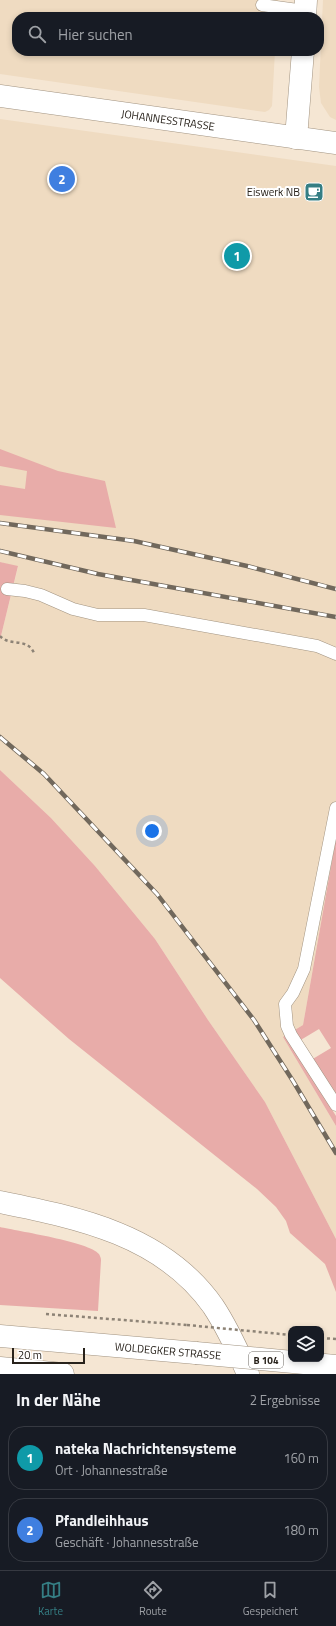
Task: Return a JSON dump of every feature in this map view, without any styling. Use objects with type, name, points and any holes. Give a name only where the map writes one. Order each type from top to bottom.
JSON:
[{"type":"main road","points":[[296,138],[303,56]]},
{"type":"main road","name":"JOHANNESSTRASSE","points":[[0,96],[336,144]]},
{"type":"main road","points":[[0,1202],[84,1220],[114,1231],[144,1246],[171,1264],[194,1282],[212,1305],[236,1348],[248,1374]]},
{"type":"main road","name":"WOLDEGKER STRASSE","points":[[0,1336],[336,1366]]},
{"type":"main road","points":[[0,1368],[63,1374]]},
{"type":"lane","points":[[262,5],[305,9]]},
{"type":"lane","points":[[7,589],[41,595],[73,610],[98,615],[144,615],[317,646],[336,654]]},
{"type":"lane","points":[[336,808],[314,927],[304,969],[293,993],[285,1004],[285,1013],[287,1026],[291,1035],[336,1105]]},
{"type":"path","points":[[0,636],[8,641],[26,644],[32,648],[34,653]]},
{"type":"path","points":[[40,1314],[187,1325],[288,1335]]},
{"type":"path","points":[[324,1338],[336,1339]]},
{"type":"shaded area","points":[[0,0],[278,0],[277,12],[12,12],[12,56],[275,56],[272,106],[265,112],[0,74]]},
{"type":"shaded area","points":[[323,0],[336,0],[336,120],[330,117],[321,103],[319,87],[320,56],[324,56],[324,12],[322,12]]},
{"type":"shaded area","points":[[0,119],[336,166],[336,838],[303,1025],[283,1037],[336,1126],[336,1239],[265,1102],[208,1020],[155,939],[95,866],[51,818],[0,770],[0,640],[18,567],[0,562]]},
{"type":"shaded area","points":[[0,449],[58,471],[105,481],[116,528],[0,515],[0,485],[25,489],[27,471],[0,466]]},
{"type":"shaded area","points":[[0,562],[18,566],[0,640]]},
{"type":"shaded area","points":[[0,770],[51,818],[95,866],[155,939],[208,1020],[265,1102],[336,1239],[336,1292],[325,1264],[290,1233],[286,1221],[276,1207],[257,1189],[69,1039],[0,978]]},
{"type":"shaded area","points":[[336,838],[336,1096],[311,1060],[331,1048],[319,1029],[299,1041],[293,1031],[303,1025]]},
{"type":"shaded area","points":[[286,1035],[336,1116],[336,1126],[283,1037]]},
{"type":"shaded area","points":[[0,1227],[68,1241],[82,1245],[99,1254],[101,1260],[98,1311],[0,1305]]},
{"type":"railway","points":[[0,523],[134,541],[247,566],[336,589]]},
{"type":"railway","points":[[0,551],[98,574],[336,617]]},
{"type":"railway","points":[[0,737],[44,774],[157,894],[254,1020],[336,1153]]},
{"type":"place","name":"Pfandleihhaus","points":[[62,179]]},
{"type":"place","name":"Eiswerk NB","points":[[314,192]]},
{"type":"place","name":"nateka Nachrichtensysteme","points":[[237,256]]}]
